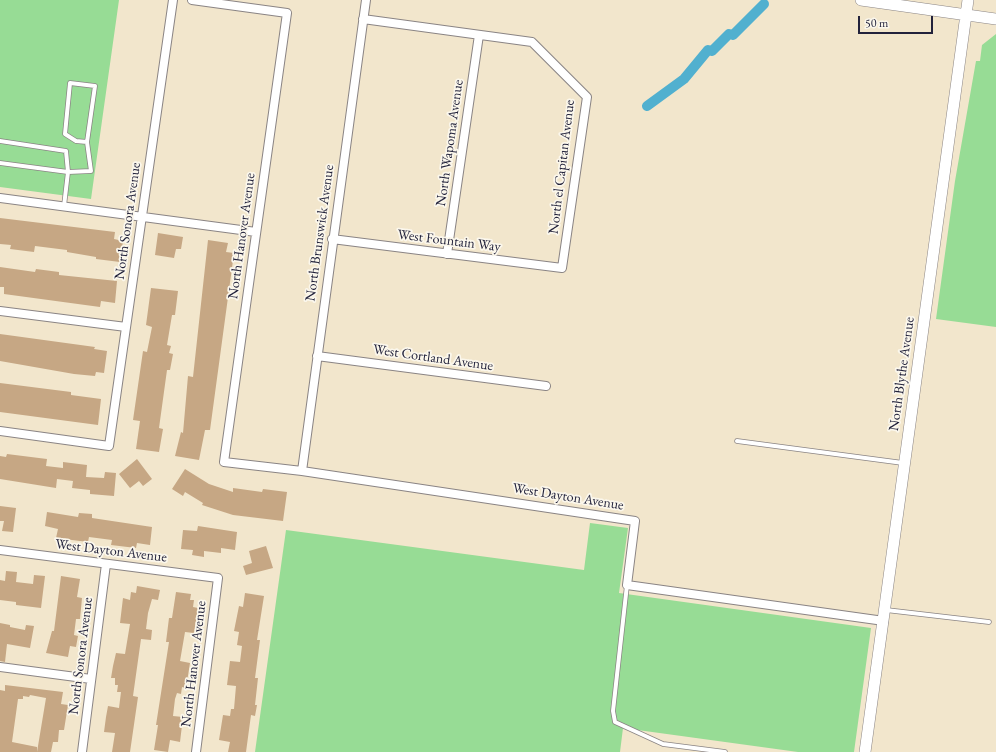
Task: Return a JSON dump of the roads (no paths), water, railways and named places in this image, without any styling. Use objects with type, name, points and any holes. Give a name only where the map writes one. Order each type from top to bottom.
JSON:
[{"type":"street","name":"North Sonora Avenue","points":[[0,431],[109,446],[173,0]]},
{"type":"street","name":"North Hanover Avenue","points":[[192,0],[287,13],[224,462]]},
{"type":"street","name":"North Brunswick Avenue","points":[[302,470],[332,239],[366,0]]},
{"type":"street","points":[[861,0],[996,19]]},
{"type":"street","name":"North Blythe Avenue","points":[[865,752],[968,0]]},
{"type":"street","points":[[363,19],[479,35]]},
{"type":"street","name":"North el Capitan Avenue","points":[[479,35],[532,42],[587,97],[562,268]]},
{"type":"street","name":"North Wapoma Avenue","points":[[447,254],[479,35]]},
{"type":"street","points":[[0,198],[256,232]]},
{"type":"street","name":"West Fountain Way","points":[[332,239],[562,268]]},
{"type":"street","points":[[0,311],[126,327]]},
{"type":"street","name":"West Cortland Avenue","points":[[317,356],[546,386]]},
{"type":"street","name":"West Dayton Avenue","points":[[224,462],[302,470],[635,521],[627,585]]},
{"type":"street","name":"West Dayton Avenue","points":[[0,550],[218,578]]},
{"type":"street","name":"North Sonora Avenue","points":[[82,752],[106,564]]},
{"type":"street","name":"North Hanover Avenue","points":[[196,752],[218,578]]},
{"type":"street","points":[[627,585],[884,616]]},
{"type":"street","points":[[0,667],[91,679]]},
{"type":"lane","points":[[0,162],[68,172],[91,171],[87,142],[95,86],[70,82],[65,134],[76,141],[87,142]]},
{"type":"lane","points":[[0,141],[66,151],[68,172],[64,207]]},
{"type":"lane","points":[[737,442],[905,463]]},
{"type":"lane","points":[[627,585],[614,711],[615,722],[663,744],[725,752]]},
{"type":"lane","points":[[884,616],[989,622]]},
{"type":"waterway","points":[[647,106],[684,79],[708,50],[712,51],[729,34],[733,35],[764,4]]}]
